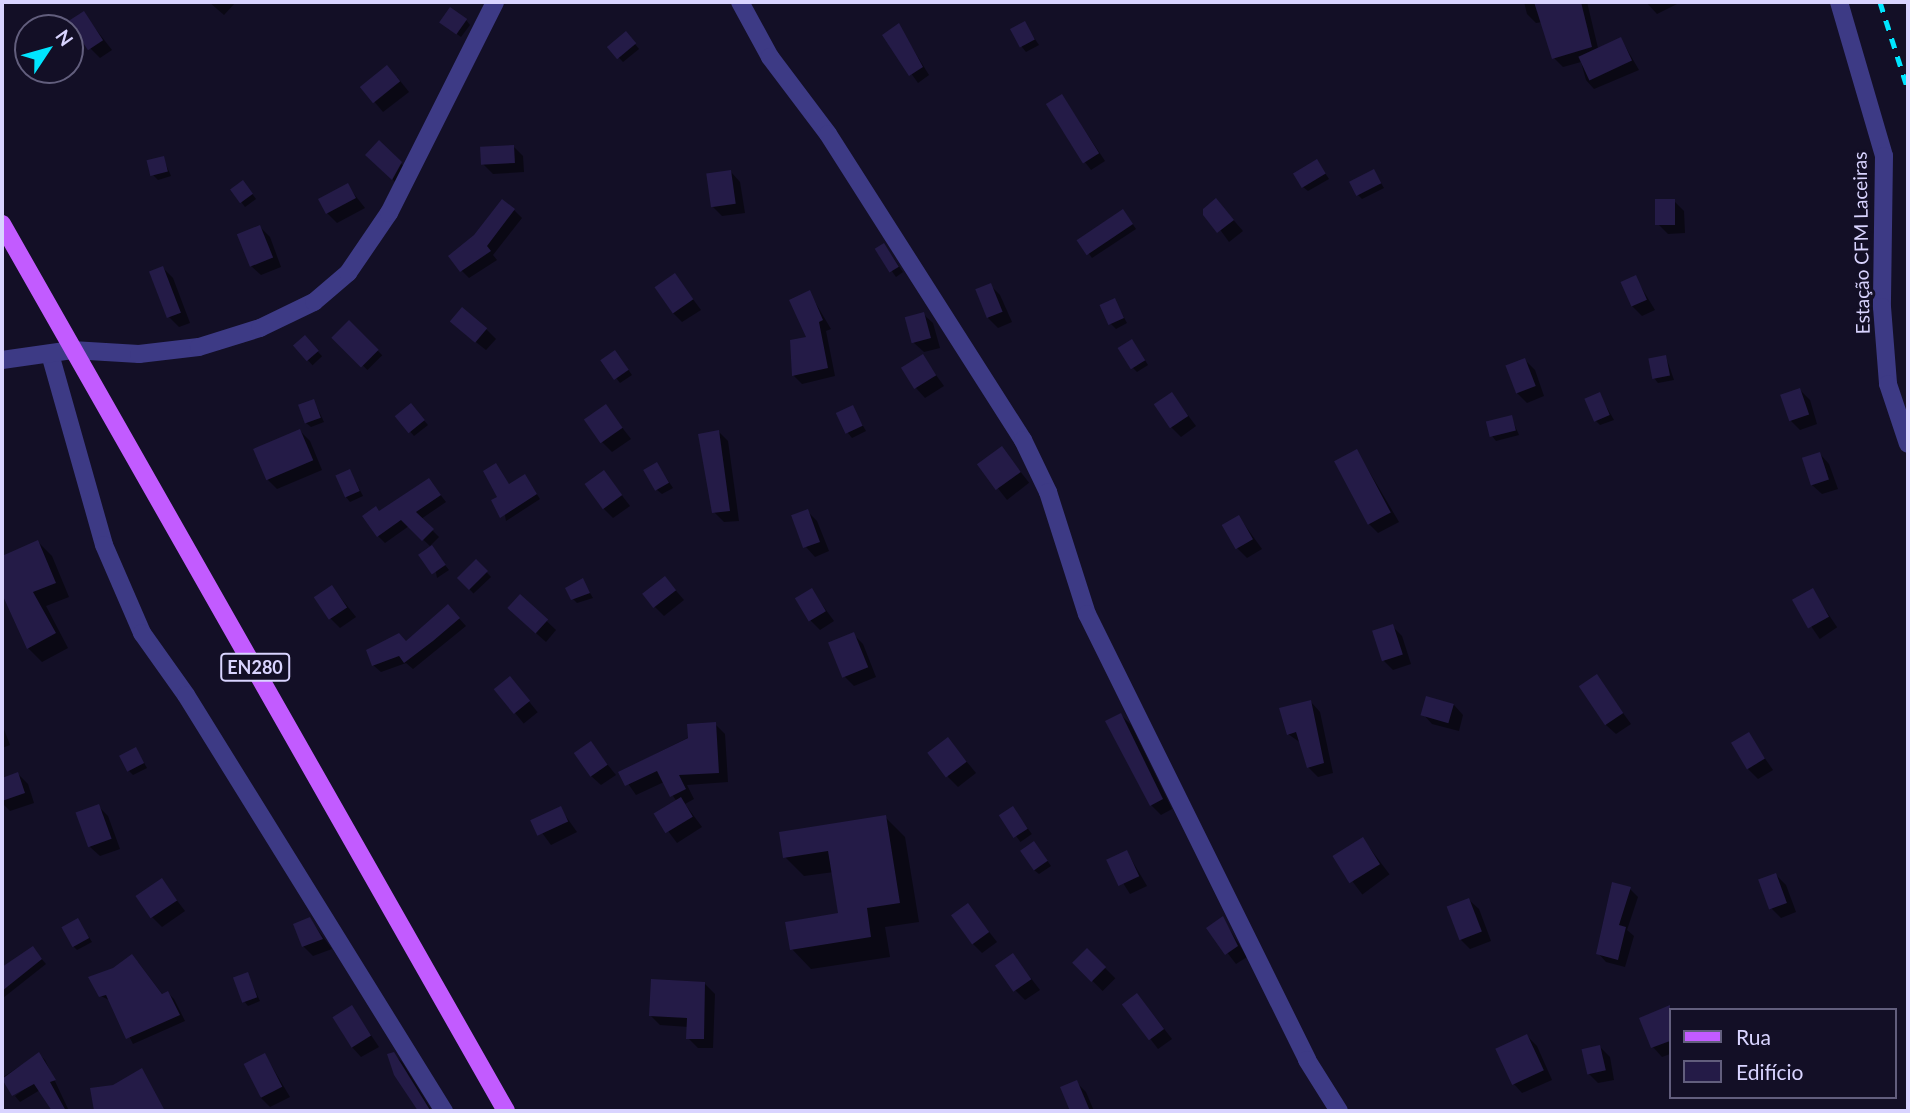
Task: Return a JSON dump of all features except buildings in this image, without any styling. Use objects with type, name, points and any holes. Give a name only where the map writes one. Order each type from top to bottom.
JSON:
[{"type":"main road","name":"EN280","points":[[2,224],[72,350],[106,401],[506,1111]]},
{"type":"street","points":[[2,360],[72,350],[139,354],[199,347],[260,328],[314,302],[348,273],[389,213],[495,2]]},
{"type":"street","points":[[740,2],[769,57],[828,134],[1023,440],[1048,492],[1087,614],[1307,1060],[1339,1111]]},
{"type":"street","name":"Estação CFM Laceiras","points":[[1839,2],[1884,156],[1882,307],[1888,384],[1908,443]]},
{"type":"street","points":[[50,354],[104,545],[142,633],[186,695],[444,1111]]},
{"type":"railway","points":[[1880,2],[1908,90]]}]
